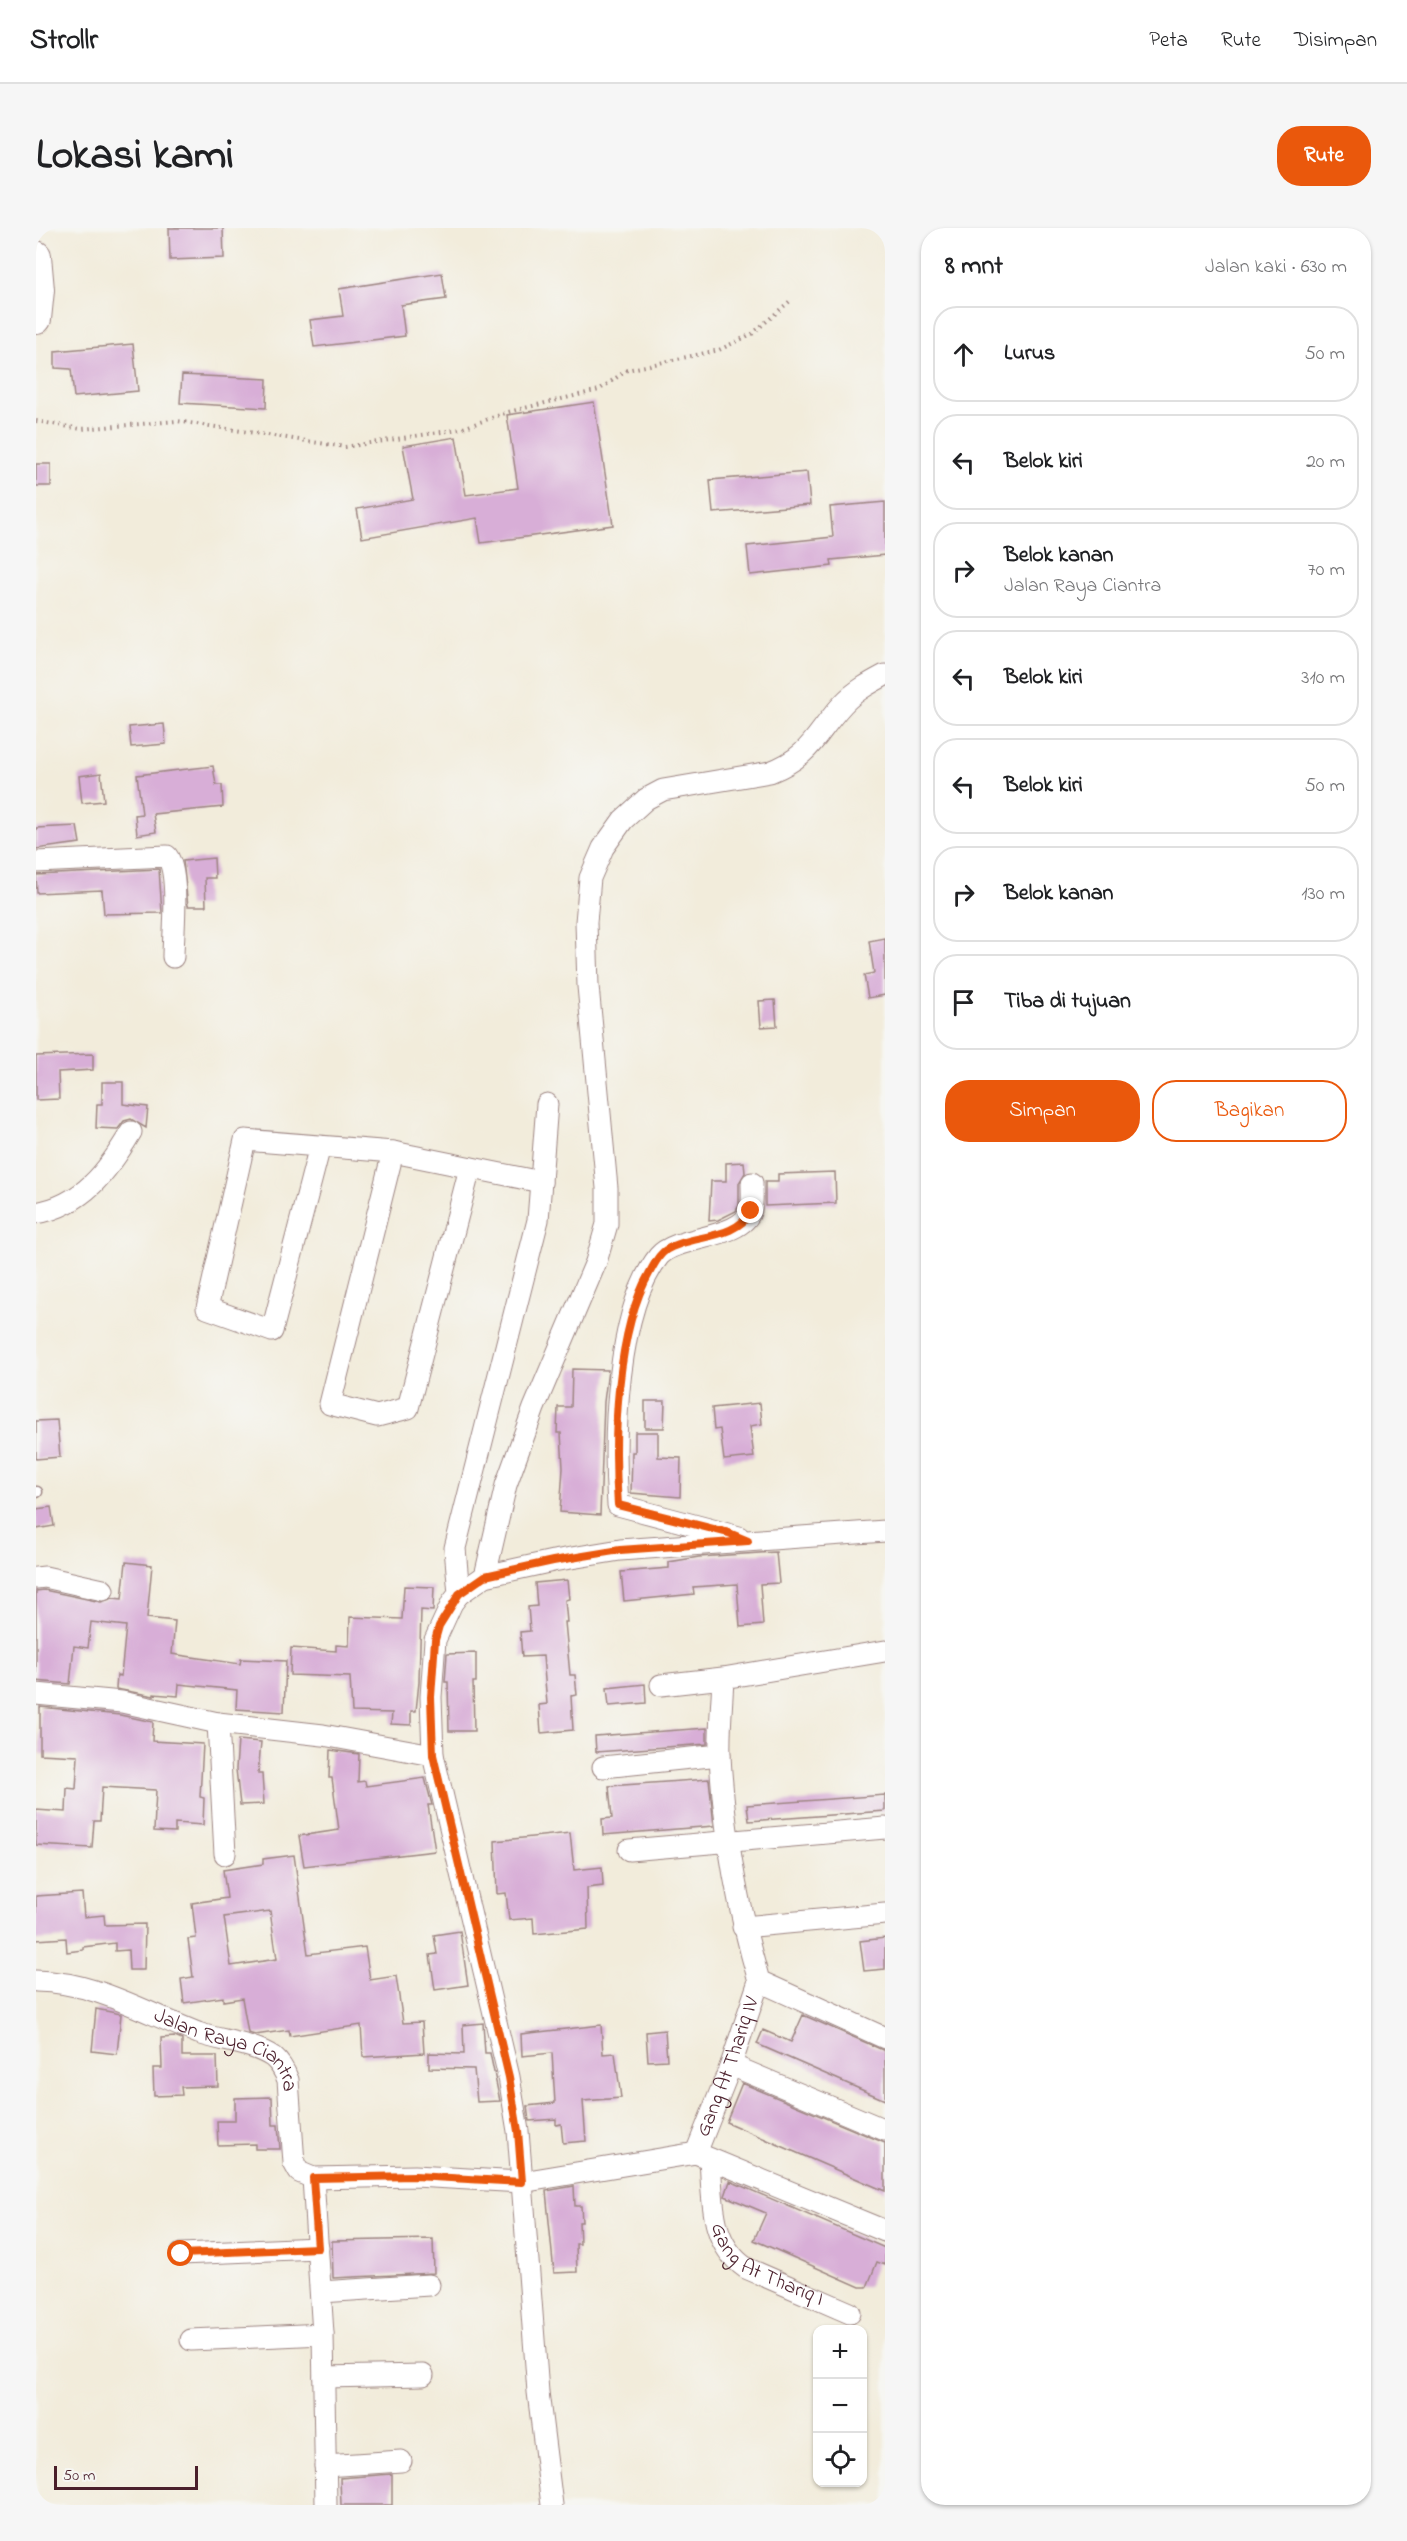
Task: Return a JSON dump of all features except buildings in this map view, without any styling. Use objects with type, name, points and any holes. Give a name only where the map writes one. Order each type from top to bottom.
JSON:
[{"type":"street","points":[[36,256],[39,290],[36,319]]},
{"type":"street","points":[[485,1576],[506,1485],[534,1408],[596,1262],[607,1224],[607,1188],[588,986],[586,922],[590,878],[603,848],[622,820],[646,799],[663,790],[770,772],[786,766],[808,750],[853,693],[885,675]]},
{"type":"street","points":[[36,862],[167,856],[172,865],[174,897],[173,957]]},
{"type":"street","points":[[459,1594],[455,1548],[538,1220],[547,1104]]},
{"type":"street","points":[[36,1213],[71,1203],[90,1189],[113,1162],[131,1132]]},
{"type":"street","points":[[320,1146],[272,1331],[207,1308],[245,1140],[320,1146],[393,1152],[541,1182]]},
{"type":"street","points":[[393,1152],[330,1404],[377,1416],[408,1408],[470,1168]]},
{"type":"street","points":[[748,1541],[729,1533],[618,1505],[616,1472],[623,1354],[627,1326],[641,1289],[664,1251],[683,1243],[709,1238],[746,1218],[752,1207],[752,1183]]},
{"type":"street","points":[[552,2505],[538,2392],[518,2131],[509,2077],[433,1755],[431,1697],[435,1640],[439,1626],[459,1594],[485,1576],[553,1561],[620,1550],[885,1531]]},
{"type":"street","points":[[36,1578],[45,1577],[103,1590]]},
{"type":"street","points":[[660,1685],[723,1678],[885,1651]]},
{"type":"street","points":[[723,1678],[720,1755],[729,1841],[743,1927],[759,1981],[885,2038]]},
{"type":"street","points":[[36,1694],[122,1702],[218,1723],[323,1735],[433,1755]]},
{"type":"street","points":[[218,1723],[225,1854]]},
{"type":"street","points":[[603,1767],[720,1755]]},
{"type":"street","points":[[629,1850],[885,1828]]},
{"type":"street","points":[[743,1927],[885,1914]]},
{"type":"street","name":"Jalan Raya Ciantra","points":[[36,1981],[81,1985],[111,1994],[199,2033],[272,2057],[282,2068],[288,2080],[295,2167],[313,2178]]},
{"type":"street","name":"Gang At Thariq IV","points":[[703,2156],[759,1981]]},
{"type":"street","points":[[731,2065],[885,2130]]},
{"type":"street","points":[[326,2505],[323,2334],[313,2178],[415,2176],[522,2182],[703,2156],[885,2231]]},
{"type":"street","name":"Gang At Thariq I","points":[[703,2156],[714,2218],[724,2246],[734,2260],[746,2268],[850,2313]]},
{"type":"street","points":[[181,2254],[318,2248]]},
{"type":"street","points":[[321,2292],[429,2284]]},
{"type":"street","points":[[191,2340],[323,2334]]},
{"type":"street","points":[[324,2377],[423,2374]]},
{"type":"street","points":[[325,2466],[400,2461]]},
{"type":"path","points":[[36,421],[81,429],[177,421],[345,447],[460,429],[508,412],[599,390],[627,370],[719,350],[752,334],[790,301]]},
{"type":"route","points":[[181,2254],[318,2248],[313,2178],[415,2176],[522,2182],[518,2131],[509,2077],[433,1755],[431,1697],[435,1640],[439,1626],[459,1594],[485,1576],[553,1561],[620,1550],[748,1541],[729,1533],[618,1505],[616,1472],[623,1354],[627,1326],[646,1279],[664,1251],[683,1243],[709,1238],[740,1222],[751,1211]]}]
